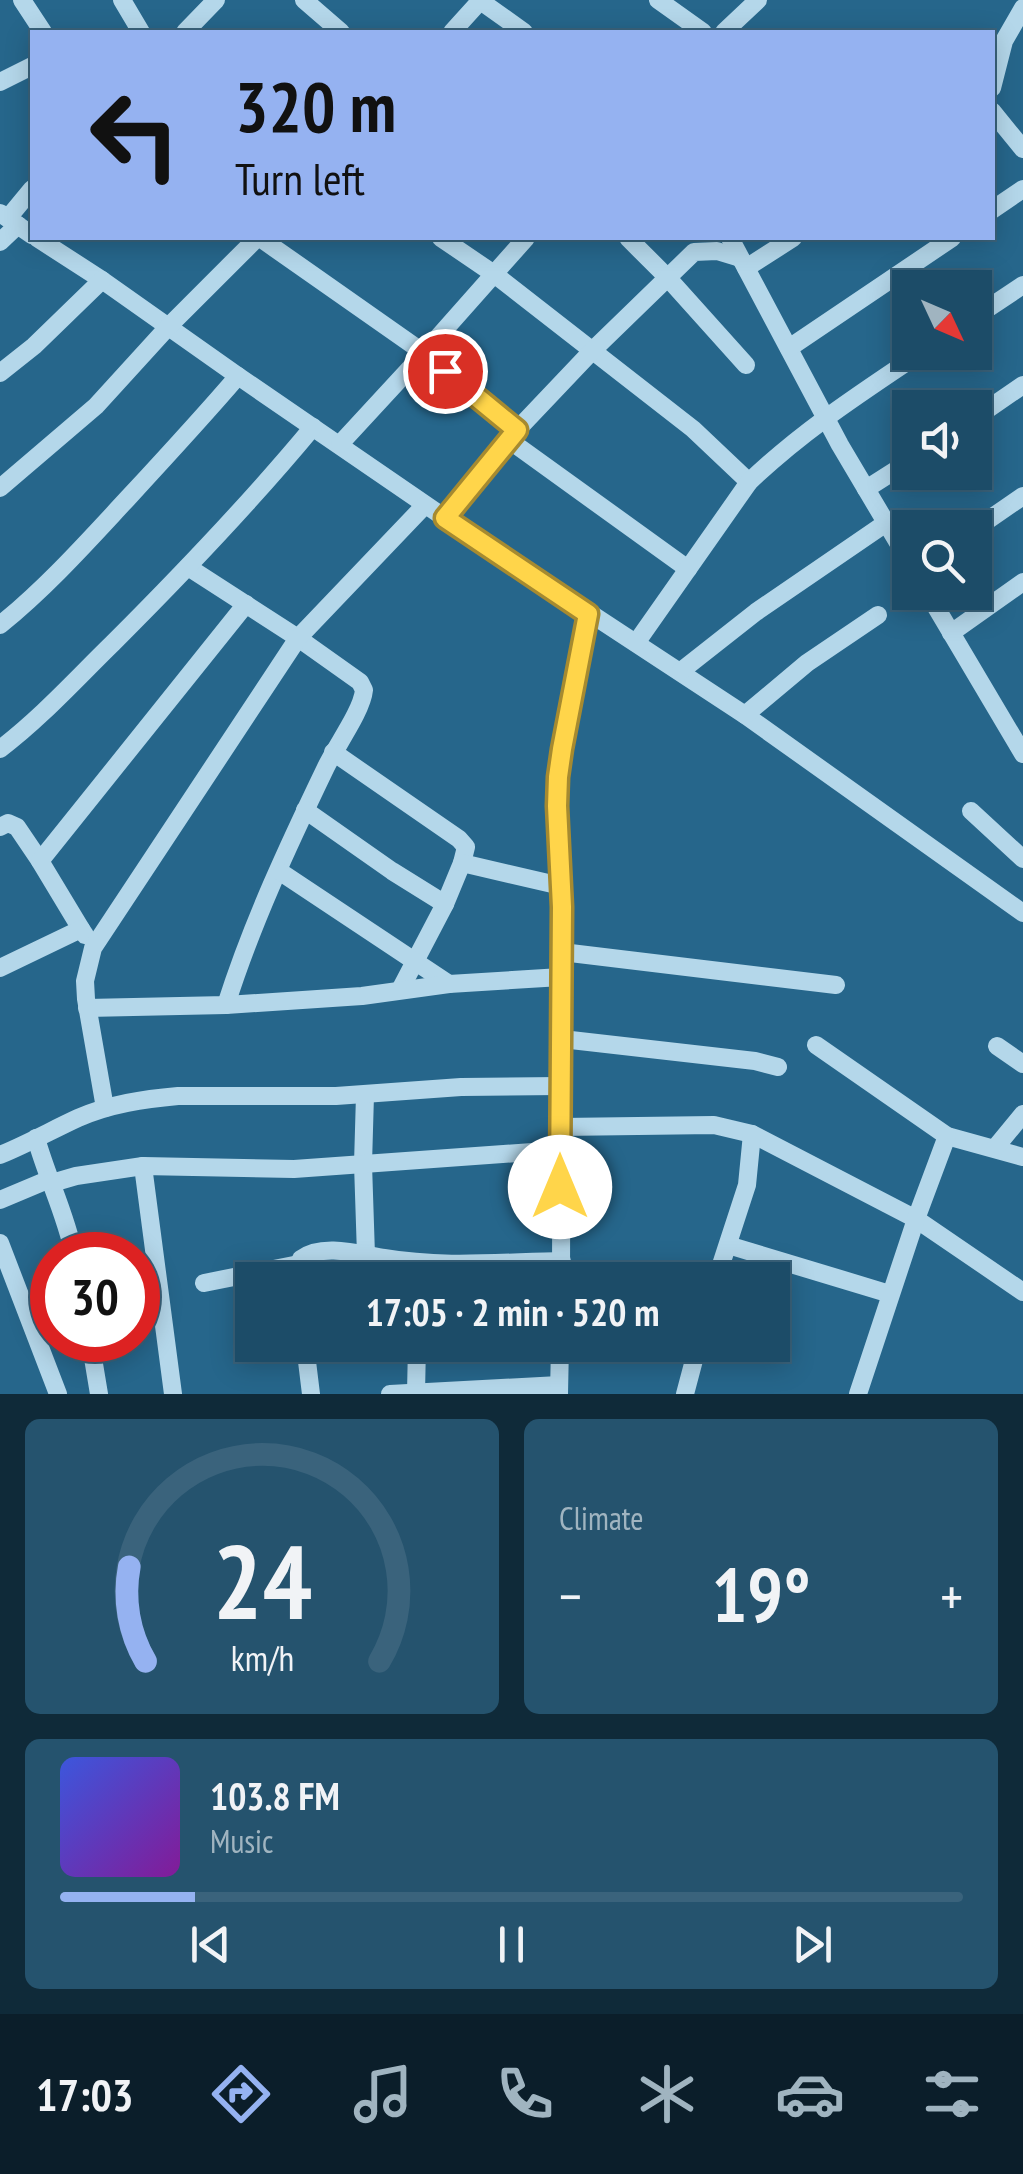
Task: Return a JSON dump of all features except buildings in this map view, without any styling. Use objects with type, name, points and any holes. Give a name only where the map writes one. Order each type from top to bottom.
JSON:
[{"type":"street","points":[[22,0],[42,30]]},
{"type":"street","points":[[122,0],[139,30]]},
{"type":"street","points":[[188,30],[216,0]]},
{"type":"street","points":[[304,0],[338,30]]},
{"type":"street","points":[[454,30],[480,0],[521,30]]},
{"type":"street","points":[[658,0],[700,30]]},
{"type":"street","points":[[726,30],[758,0]]},
{"type":"street","points":[[998,46],[1023,8]]},
{"type":"street","points":[[0,82],[30,67]]},
{"type":"street","points":[[995,115],[1023,149]]},
{"type":"street","points":[[995,208],[1023,189]]},
{"type":"street","points":[[0,242],[19,226],[30,195]]},
{"type":"street","points":[[41,240],[425,505],[680,671],[1021,909]]},
{"type":"street","points":[[0,488],[96,406],[168,327],[257,240]]},
{"type":"street","points":[[262,240],[424,354],[513,435],[688,570]]},
{"type":"street","points":[[444,240],[494,274],[709,441],[749,482]]},
{"type":"street","points":[[340,444],[524,240]]},
{"type":"street","points":[[630,240],[746,365]]},
{"type":"street","points":[[731,240],[892,534]]},
{"type":"street","points":[[743,263],[790,240]]},
{"type":"street","points":[[789,348],[949,240]]},
{"type":"street","points":[[445,518],[513,435],[698,245],[743,263]]},
{"type":"street","points":[[0,373],[102,280]]},
{"type":"street","points":[[992,306],[1023,285]]},
{"type":"street","points":[[636,643],[749,482],[825,417],[895,370]]},
{"type":"street","points":[[0,624],[68,563],[238,376]]},
{"type":"street","points":[[992,406],[1023,385]]},
{"type":"street","points":[[0,749],[56,701],[188,567],[312,427]]},
{"type":"street","points":[[866,490],[892,473]]},
{"type":"street","points":[[992,518],[1023,496]]},
{"type":"street","points":[[105,1108],[84,981],[93,948],[298,638],[425,505]]},
{"type":"street","points":[[680,671],[756,612],[886,524]]},
{"type":"street","points":[[188,567],[298,638],[360,682],[364,690],[362,703],[333,752],[247,943],[226,1005]]},
{"type":"street","points":[[951,633],[1023,582]]},
{"type":"street","points":[[40,861],[246,604]]},
{"type":"street","points":[[938,610],[1023,754]]},
{"type":"street","points":[[562,1262],[558,777],[588,614]]},
{"type":"street","points":[[745,716],[807,663],[878,615]]},
{"type":"street","points":[[333,752],[466,847],[445,904],[400,990]]},
{"type":"street","points":[[306,810],[445,904]]},
{"type":"street","points":[[972,811],[1023,860]]},
{"type":"street","points":[[0,826],[8,823],[17,827],[93,948]]},
{"type":"street","points":[[462,863],[561,886]]},
{"type":"street","points":[[279,870],[449,984]]},
{"type":"street","points":[[0,968],[81,929]]},
{"type":"street","points":[[562,952],[836,984]]},
{"type":"street","points":[[87,1008],[226,1005],[560,978]]},
{"type":"street","points":[[562,1039],[755,1060],[778,1067]]},
{"type":"street","points":[[816,1045],[947,1136],[1023,1157]]},
{"type":"street","points":[[997,1046],[1023,1064]]},
{"type":"street","points":[[0,1155],[80,1117],[129,1102],[178,1096],[560,1086]]},
{"type":"street","points":[[365,1094],[366,1255]]},
{"type":"street","points":[[995,1148],[1023,1114]]},
{"type":"street","points":[[561,1127],[714,1125],[752,1134],[916,1219],[1023,1292]]},
{"type":"street","points":[[722,1262],[746,1186],[752,1134]]},
{"type":"street","points":[[858,1394],[947,1136]]},
{"type":"street","points":[[36,1138],[69,1232]]},
{"type":"street","points":[[0,1200],[51,1181],[143,1166],[294,1168],[560,1150]]},
{"type":"street","points":[[143,1166],[173,1394]]},
{"type":"street","points":[[0,1243],[58,1394]]},
{"type":"street","points":[[728,1245],[890,1294]]},
{"type":"street","points":[[303,1262],[316,1252],[366,1255],[388,1262]]},
{"type":"street","points":[[204,1283],[235,1279]]},
{"type":"street","points":[[94,1362],[99,1394]]},
{"type":"street","points":[[307,1362],[311,1394]]},
{"type":"street","points":[[416,1392],[417,1362]]},
{"type":"street","points":[[390,1394],[559,1389],[560,1362]]},
{"type":"street","points":[[685,1394],[693,1362]]},
{"type":"route","points":[[445,371],[517,430],[445,518],[588,614],[558,777],[562,907],[560,1187]]}]
